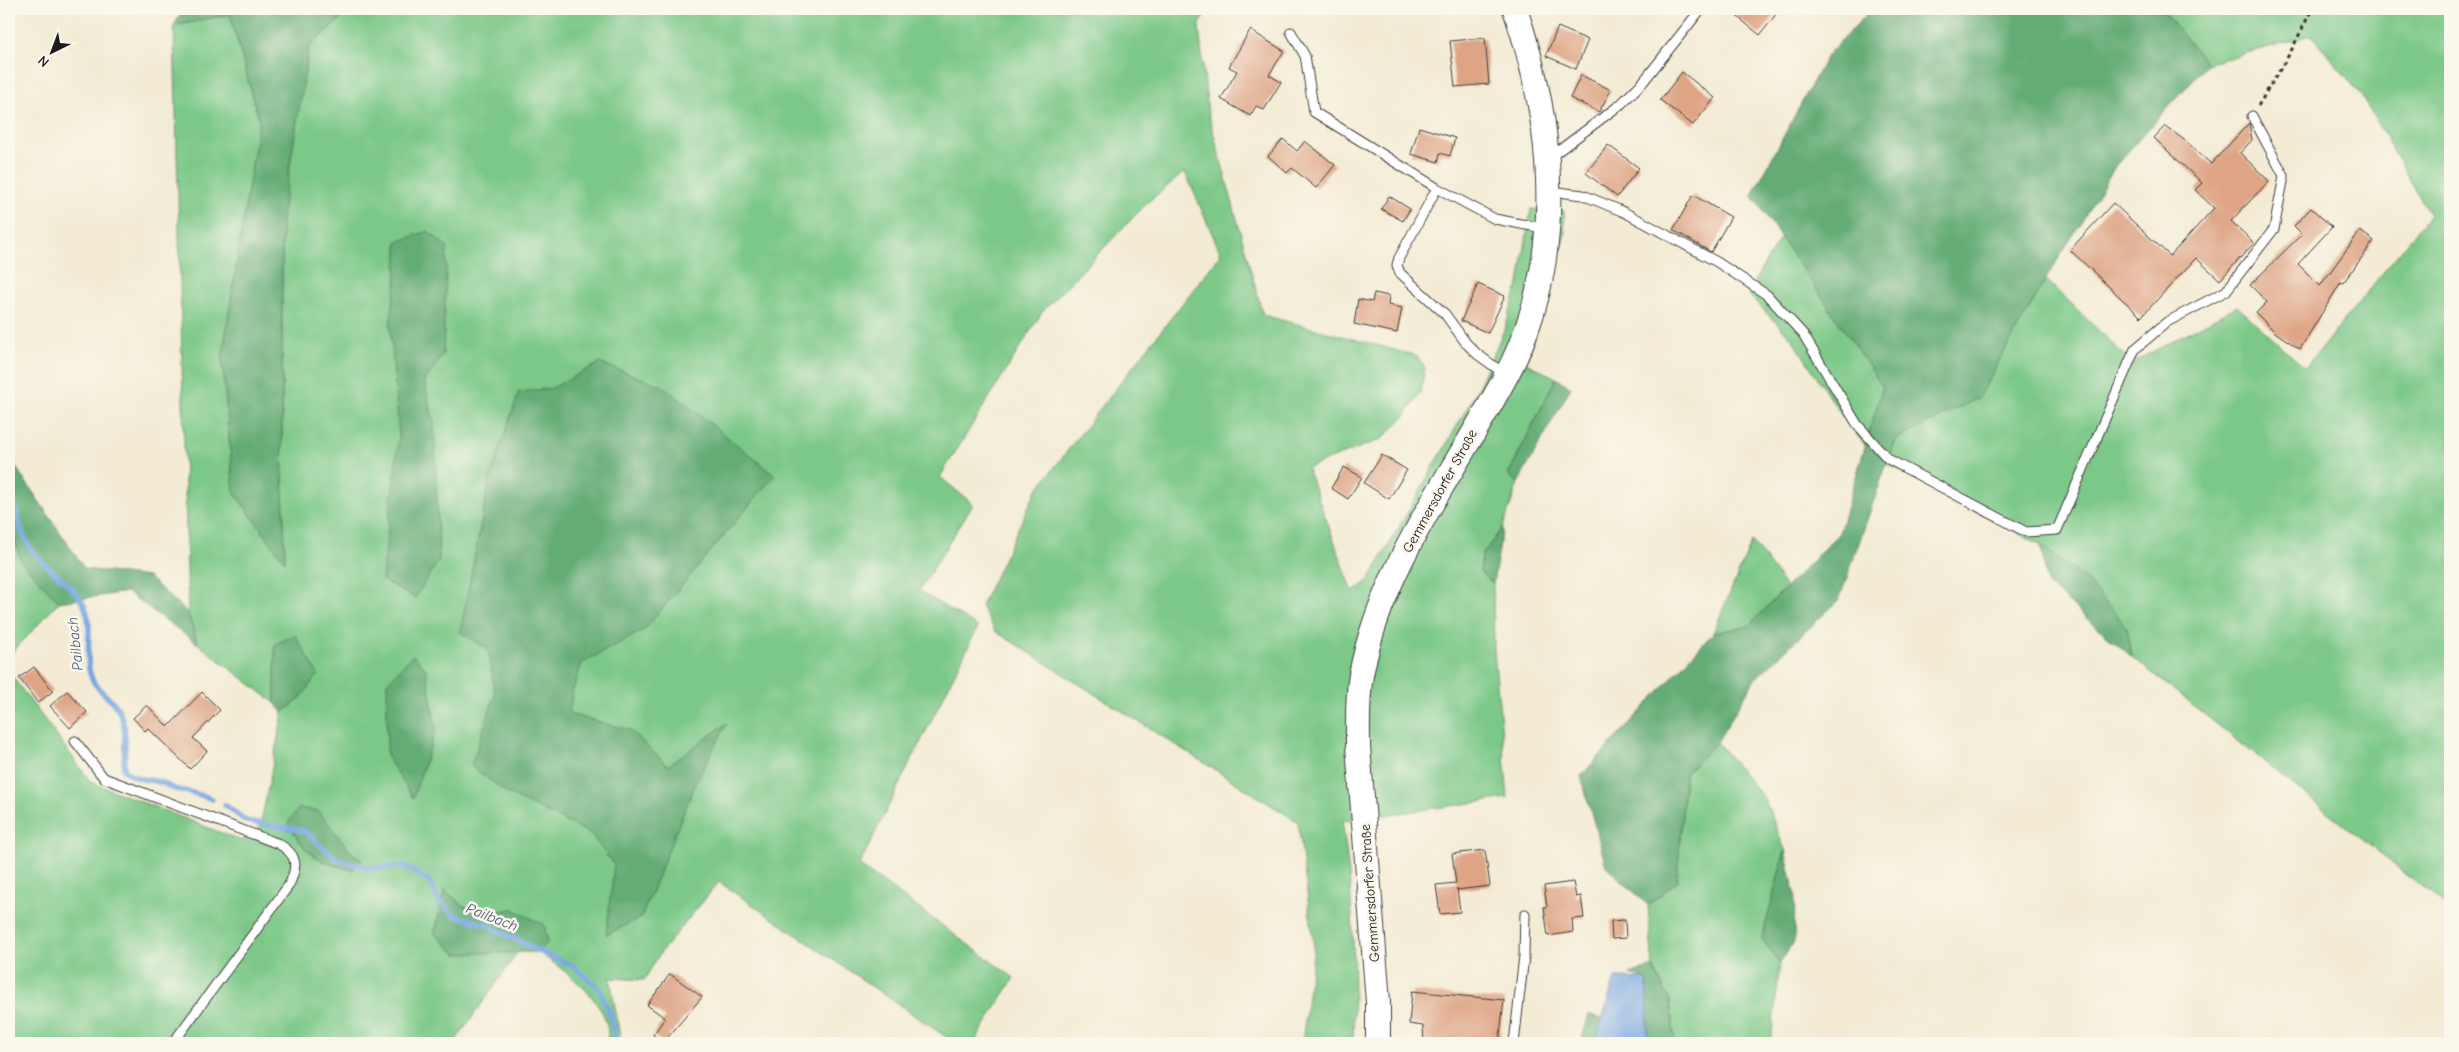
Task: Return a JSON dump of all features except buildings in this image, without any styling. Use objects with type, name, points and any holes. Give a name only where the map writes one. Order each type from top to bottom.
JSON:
[{"type":"main road","name":"Gemmersdorfer Straße","points":[[1378,1043],[1378,1002],[1358,746],[1358,710],[1361,677],[1377,616],[1414,532],[1506,375],[1520,343],[1541,280],[1550,191],[1548,159],[1540,104],[1515,9]]},
{"type":"lane","points":[[1548,159],[1621,104],[1701,9]]},
{"type":"lane","points":[[1290,32],[1305,56],[1314,112],[1437,188],[1494,219],[1547,229]]},
{"type":"lane","points":[[1550,191],[1583,195],[1624,212],[1716,262],[1767,295],[1803,334],[1857,424],[1888,459],[2026,532],[2057,530],[2135,348],[2167,322],[2226,291],[2274,229],[2284,176],[2252,116]]},
{"type":"lane","points":[[1437,188],[1400,258],[1398,265],[1400,273],[1444,314],[1477,354],[1506,375]]},
{"type":"lane","points":[[75,741],[104,778],[279,844],[290,850],[295,861],[295,874],[289,885],[173,1043]]},
{"type":"lane","points":[[1514,1043],[1524,956],[1524,914]]},
{"type":"path","points":[[2252,116],[2290,53],[2312,9]]},
{"type":"green space","points":[[183,9],[351,9],[309,47],[282,214],[282,439],[285,562],[234,492],[222,358],[259,120],[230,14],[174,26]]},
{"type":"green space","points":[[351,9],[1207,9],[1199,27],[1208,113],[1263,315],[1417,356],[1425,368],[1421,391],[1405,416],[1382,439],[1307,468],[1353,592],[1369,580],[1475,394],[1505,328],[1519,283],[1531,209],[1564,211],[1565,235],[1526,363],[1556,378],[1508,475],[1518,483],[1503,527],[1482,555],[1480,572],[1493,583],[1494,652],[1508,798],[1342,821],[1349,876],[1353,932],[1353,1043],[1302,1043],[1314,947],[1298,822],[995,631],[981,606],[1036,491],[1221,254],[1185,172],[1148,202],[1042,312],[940,477],[973,504],[919,591],[978,627],[859,865],[1014,978],[974,1043],[955,1043],[719,882],[661,952],[644,980],[610,978],[621,1043],[607,1043],[608,1029],[604,1015],[596,1002],[574,979],[538,952],[548,942],[513,909],[491,912],[476,911],[469,909],[444,890],[435,933],[456,954],[518,952],[454,1043],[131,1043],[129,1041],[9,1043],[9,672],[91,782],[242,841],[260,828],[283,712],[299,700],[275,644],[275,703],[198,644],[188,613],[174,26],[230,14],[259,120],[222,358],[234,492],[285,561],[282,439],[282,214],[309,47]],"holes":[[[318,811],[351,852],[361,860],[352,870]]]},
{"type":"green space","points":[[1872,9],[2162,9],[2207,64],[2116,165],[2046,279],[1978,398],[1895,440],[1839,600],[1755,679],[1717,742],[1685,774],[1677,881],[1648,905],[1606,866],[1581,776],[1713,633],[1749,626],[1839,533],[1883,387],[1752,195],[1828,54]]},
{"type":"green space","points":[[2162,9],[2450,9],[2450,909],[2132,657],[2127,628],[2041,545],[1888,464],[1895,440],[1978,398],[2046,279],[2132,363],[2237,306],[2305,368],[2430,215],[2361,95],[2312,35],[2207,64]]},
{"type":"green space","points":[[428,231],[447,247],[443,355],[424,382],[434,422],[439,560],[415,598],[382,580],[399,435],[390,325],[396,282],[397,242]]},
{"type":"green space","points":[[1781,237],[1883,387],[1865,445],[1844,419],[1793,340],[1747,293]]},
{"type":"green space","points":[[600,363],[663,386],[775,475],[644,630],[582,663],[573,690],[569,714],[630,730],[668,766],[727,723],[696,782],[641,918],[606,935],[614,865],[591,834],[508,794],[471,766],[495,695],[488,649],[460,632],[490,477],[519,392],[552,388]]},
{"type":"green space","points":[[1556,378],[1571,387],[1518,483],[1508,475]]},
{"type":"green space","points":[[9,457],[85,569],[148,577],[188,613],[198,644],[127,592],[59,602],[21,561],[9,521]]},
{"type":"green space","points":[[9,521],[21,561],[59,602],[9,656]]},
{"type":"green space","points":[[1503,527],[1493,583],[1480,572],[1482,555]]},
{"type":"green space","points":[[1752,541],[1786,587],[1749,626],[1713,633]]},
{"type":"green space","points":[[2041,545],[2088,582],[2127,628],[2132,657],[2047,584]]},
{"type":"green space","points":[[295,635],[318,674],[299,700],[283,712],[275,703],[275,644]]},
{"type":"green space","points":[[413,655],[426,669],[436,729],[413,798],[387,757],[387,683]]},
{"type":"green space","points":[[1717,742],[1765,800],[1785,850],[1762,939],[1780,963],[1771,1043],[1675,1043],[1670,1001],[1653,967],[1648,905],[1677,881],[1685,774]]},
{"type":"green space","points":[[299,808],[318,811],[351,852],[362,860],[352,870],[329,864],[307,850],[288,823]]},
{"type":"green space","points":[[1785,850],[1795,894],[1794,942],[1780,963],[1762,939]]},
{"type":"green space","points":[[444,889],[462,905],[482,914],[513,909],[544,925],[548,942],[538,952],[457,954],[434,933],[441,913]]},
{"type":"green space","points":[[1653,967],[1670,1001],[1675,1043],[1648,1043],[1647,979],[1629,974]]},
{"type":"green space","points":[[1589,1014],[1602,1019],[1597,1043],[1581,1043]]},
{"type":"water","points":[[1615,978],[1647,979],[1648,1043],[1597,1043],[1599,1029]]},
{"type":"waterway","name":"Pailbach","points":[[9,496],[13,498],[21,527],[30,548],[41,561],[70,587],[82,601],[86,610],[89,627],[89,671],[98,688],[118,708],[125,734],[124,770],[137,778],[160,782],[176,789],[212,799]]},
{"type":"waterway","name":"Pailbach","points":[[225,805],[246,821],[305,831],[336,859],[370,868],[405,866],[430,882],[439,901],[456,916],[488,925],[532,948],[573,966],[598,987],[611,1016],[615,1038],[619,1043]]}]
